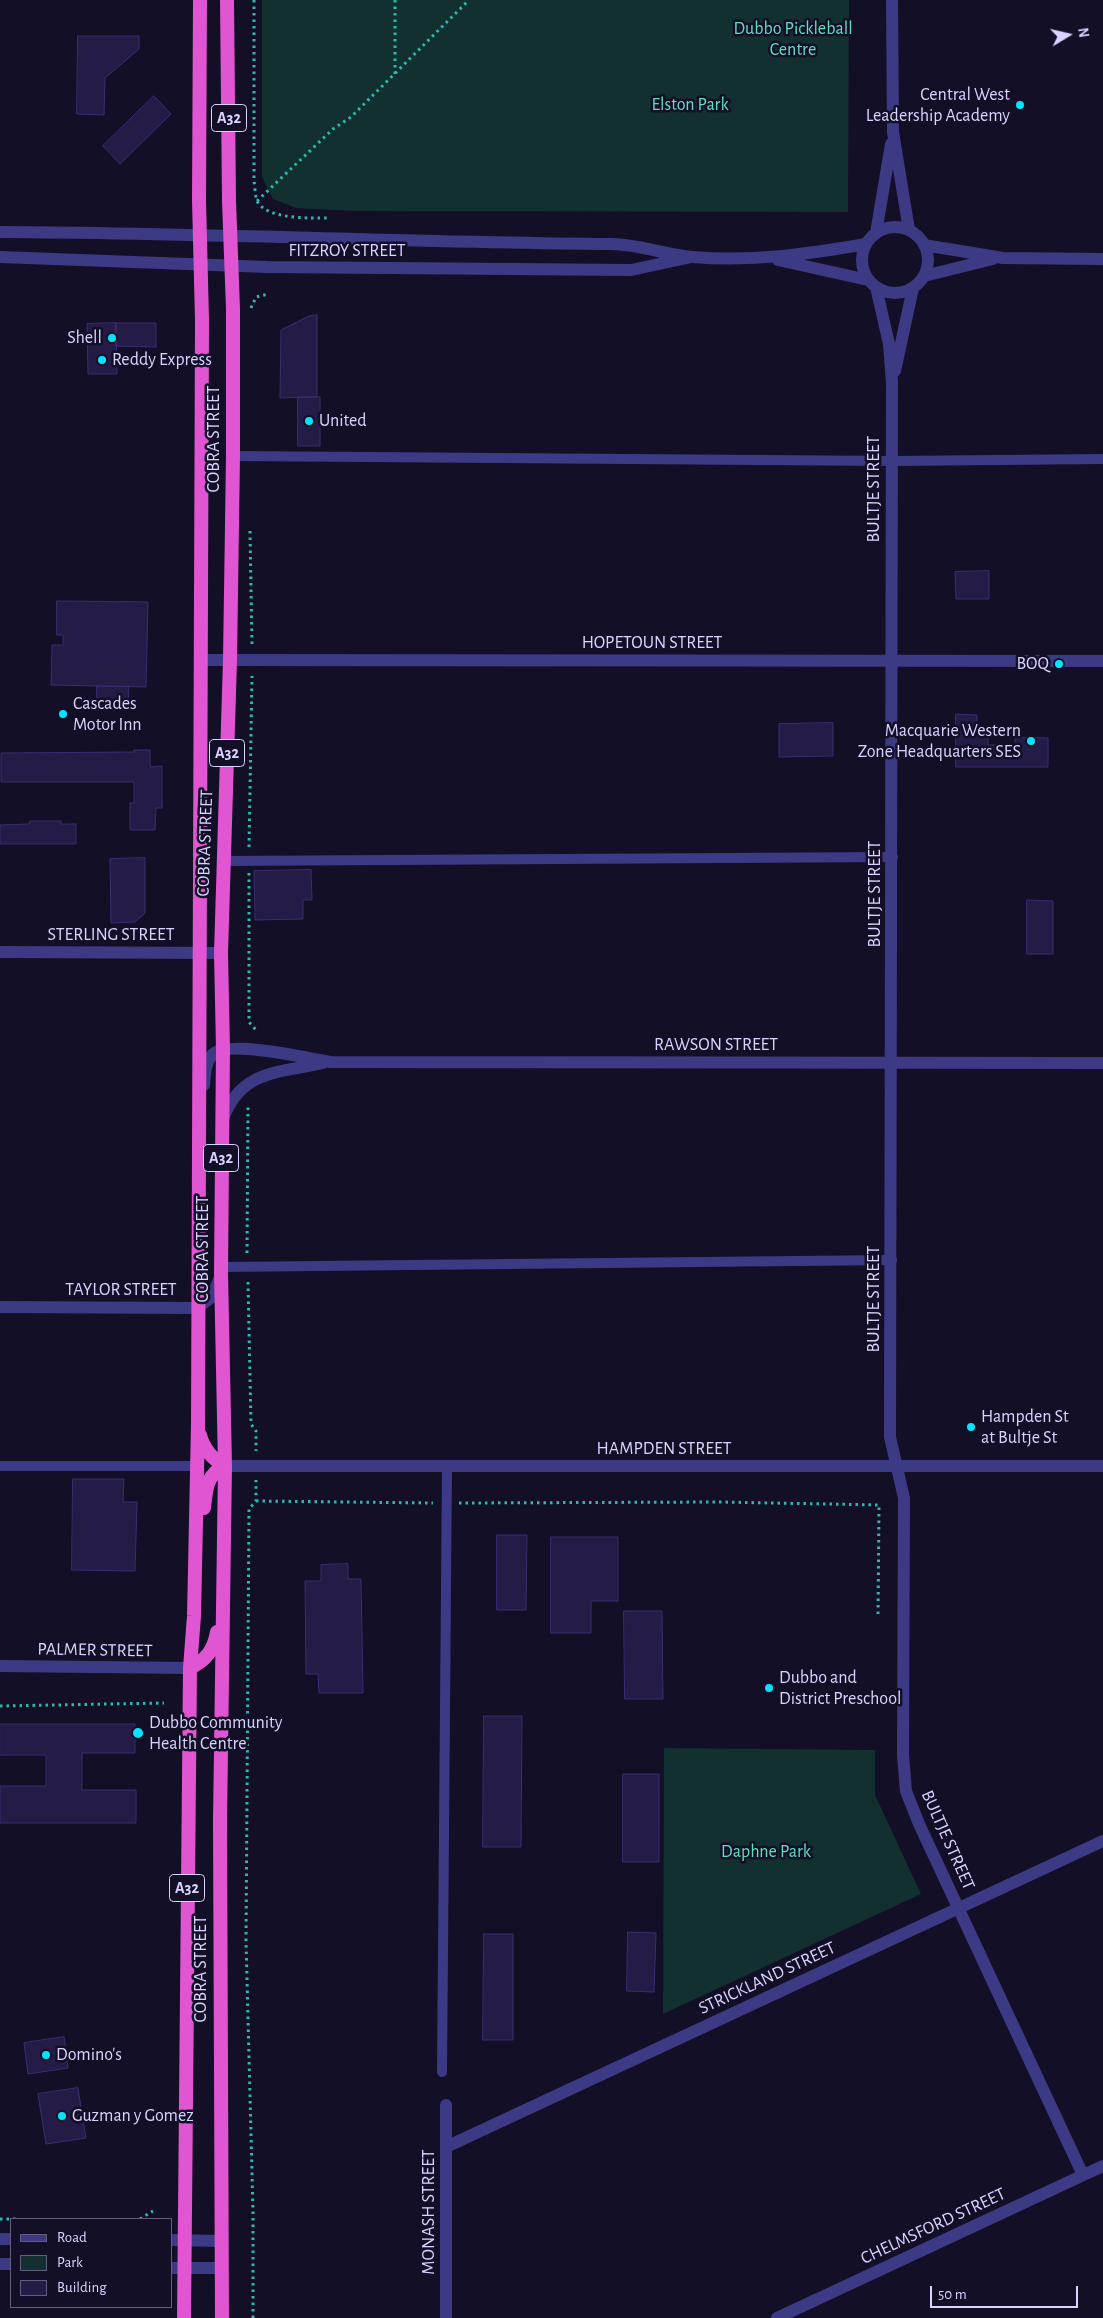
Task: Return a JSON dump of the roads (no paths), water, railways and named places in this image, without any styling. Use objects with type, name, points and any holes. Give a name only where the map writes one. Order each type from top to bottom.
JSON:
[{"type":"highway","name":"COBRA STREET","points":[[184,2318],[178,2268],[178,2240],[190,1668],[194,1616],[198,1425],[198,953],[202,310],[200,265],[200,0]]},
{"type":"highway","name":"COBRA STREET","points":[[222,2318],[222,1594],[225,1466],[221,1270],[223,1049],[221,953],[222,862],[230,660],[233,456],[228,0]]},
{"type":"highway","points":[[198,1425],[205,1449],[211,1457],[225,1466]]},
{"type":"highway","points":[[194,1616],[207,1485],[211,1476],[218,1469],[225,1466]]},
{"type":"highway","points":[[190,1668],[208,1656],[214,1646],[222,1594]]},
{"type":"street","points":[[892,0],[893,132],[909,230]]},
{"type":"street","points":[[876,232],[892,227],[909,230],[918,236],[924,245],[927,255],[927,266],[924,276],[913,288],[898,293],[890,293],[872,283],[862,262],[866,244],[876,232],[893,132]]},
{"type":"street","name":"FITZROY STREET","points":[[0,232],[200,234],[440,242],[629,244],[692,257],[770,258],[866,244]]},
{"type":"street","points":[[924,245],[1003,258],[1103,258]]},
{"type":"street","name":"FITZROY STREET","points":[[0,257],[232,267],[631,270],[692,257]]},
{"type":"street","name":"FITZROY STREET","points":[[770,258],[872,283]]},
{"type":"street","points":[[924,276],[1003,258]]},
{"type":"street","name":"BULTJE STREET","points":[[872,283],[889,344],[892,383],[891,661],[893,858],[890,1437],[904,1498],[904,1755],[906,1791],[1083,2176]]},
{"type":"street","name":"BULTJE STREET","points":[[892,383],[913,288]]},
{"type":"street","name":"HOPETOUN STREET","points":[[200,660],[1103,661]]},
{"type":"street","name":"STERLING STREET","points":[[0,952],[221,953]]},
{"type":"street","points":[[199,1137],[208,1062],[212,1055],[223,1049]]},
{"type":"street","name":"RAWSON STREET","points":[[223,1049],[256,1049],[330,1062],[1103,1063]]},
{"type":"street","name":"RAWSON STREET","points":[[222,1122],[231,1099],[244,1085],[271,1074],[330,1062]]},
{"type":"street","name":"TAYLOR STREET","points":[[0,1307],[197,1308],[212,1297],[221,1270]]},
{"type":"street","name":"HAMPDEN STREET","points":[[225,1466],[1103,1466]]},
{"type":"street","name":"PALMER STREET","points":[[0,1666],[190,1668]]},
{"type":"street","name":"STRICKLAND STREET","points":[[446,2147],[1103,1842]]},
{"type":"street","name":"MONASH STREET","points":[[446,2105],[446,2318]]},
{"type":"street","name":"CHELMSFORD STREET","points":[[777,2318],[1103,2166]]},
{"type":"street","points":[[178,2240],[222,2241]]},
{"type":"street","points":[[178,2268],[222,2268]]},
{"type":"lane","points":[[233,456],[892,461],[1103,459]]},
{"type":"lane","points":[[222,862],[893,858]]},
{"type":"lane","points":[[221,1270],[248,1267],[892,1260]]},
{"type":"lane","points":[[0,1466],[197,1466]]},
{"type":"lane","points":[[442,2072],[447,1466]]},
{"type":"place","name":"Central West Leadership Academy","points":[[1020,105]]},
{"type":"place","name":"Shell","points":[[112,338]]},
{"type":"place","name":"Reddy Express","points":[[102,360]]},
{"type":"place","name":"United","points":[[309,421]]},
{"type":"place","name":"BOQ","points":[[1059,664]]},
{"type":"place","name":"Cascades Motor Inn","points":[[63,714]]},
{"type":"place","name":"Macquarie Western Zone Headquarters SES","points":[[1031,741]]},
{"type":"place","name":"Hampden St at Bultje St","points":[[971,1427]]},
{"type":"place","name":"Dubbo and District Preschool","points":[[769,1688]]},
{"type":"place","name":"Dubbo Community Health Centre","points":[[138,1733]]},
{"type":"place","name":"Domino's","points":[[46,2055]]},
{"type":"place","name":"Guzman y Gomez","points":[[62,2116]]},
{"type":"park label","name":"Dubbo Pickleball Centre","points":[[793,39]]},
{"type":"park label","name":"Elston Park","points":[[690,105]]},
{"type":"park label","name":"Daphne Park","points":[[766,1852]]}]
